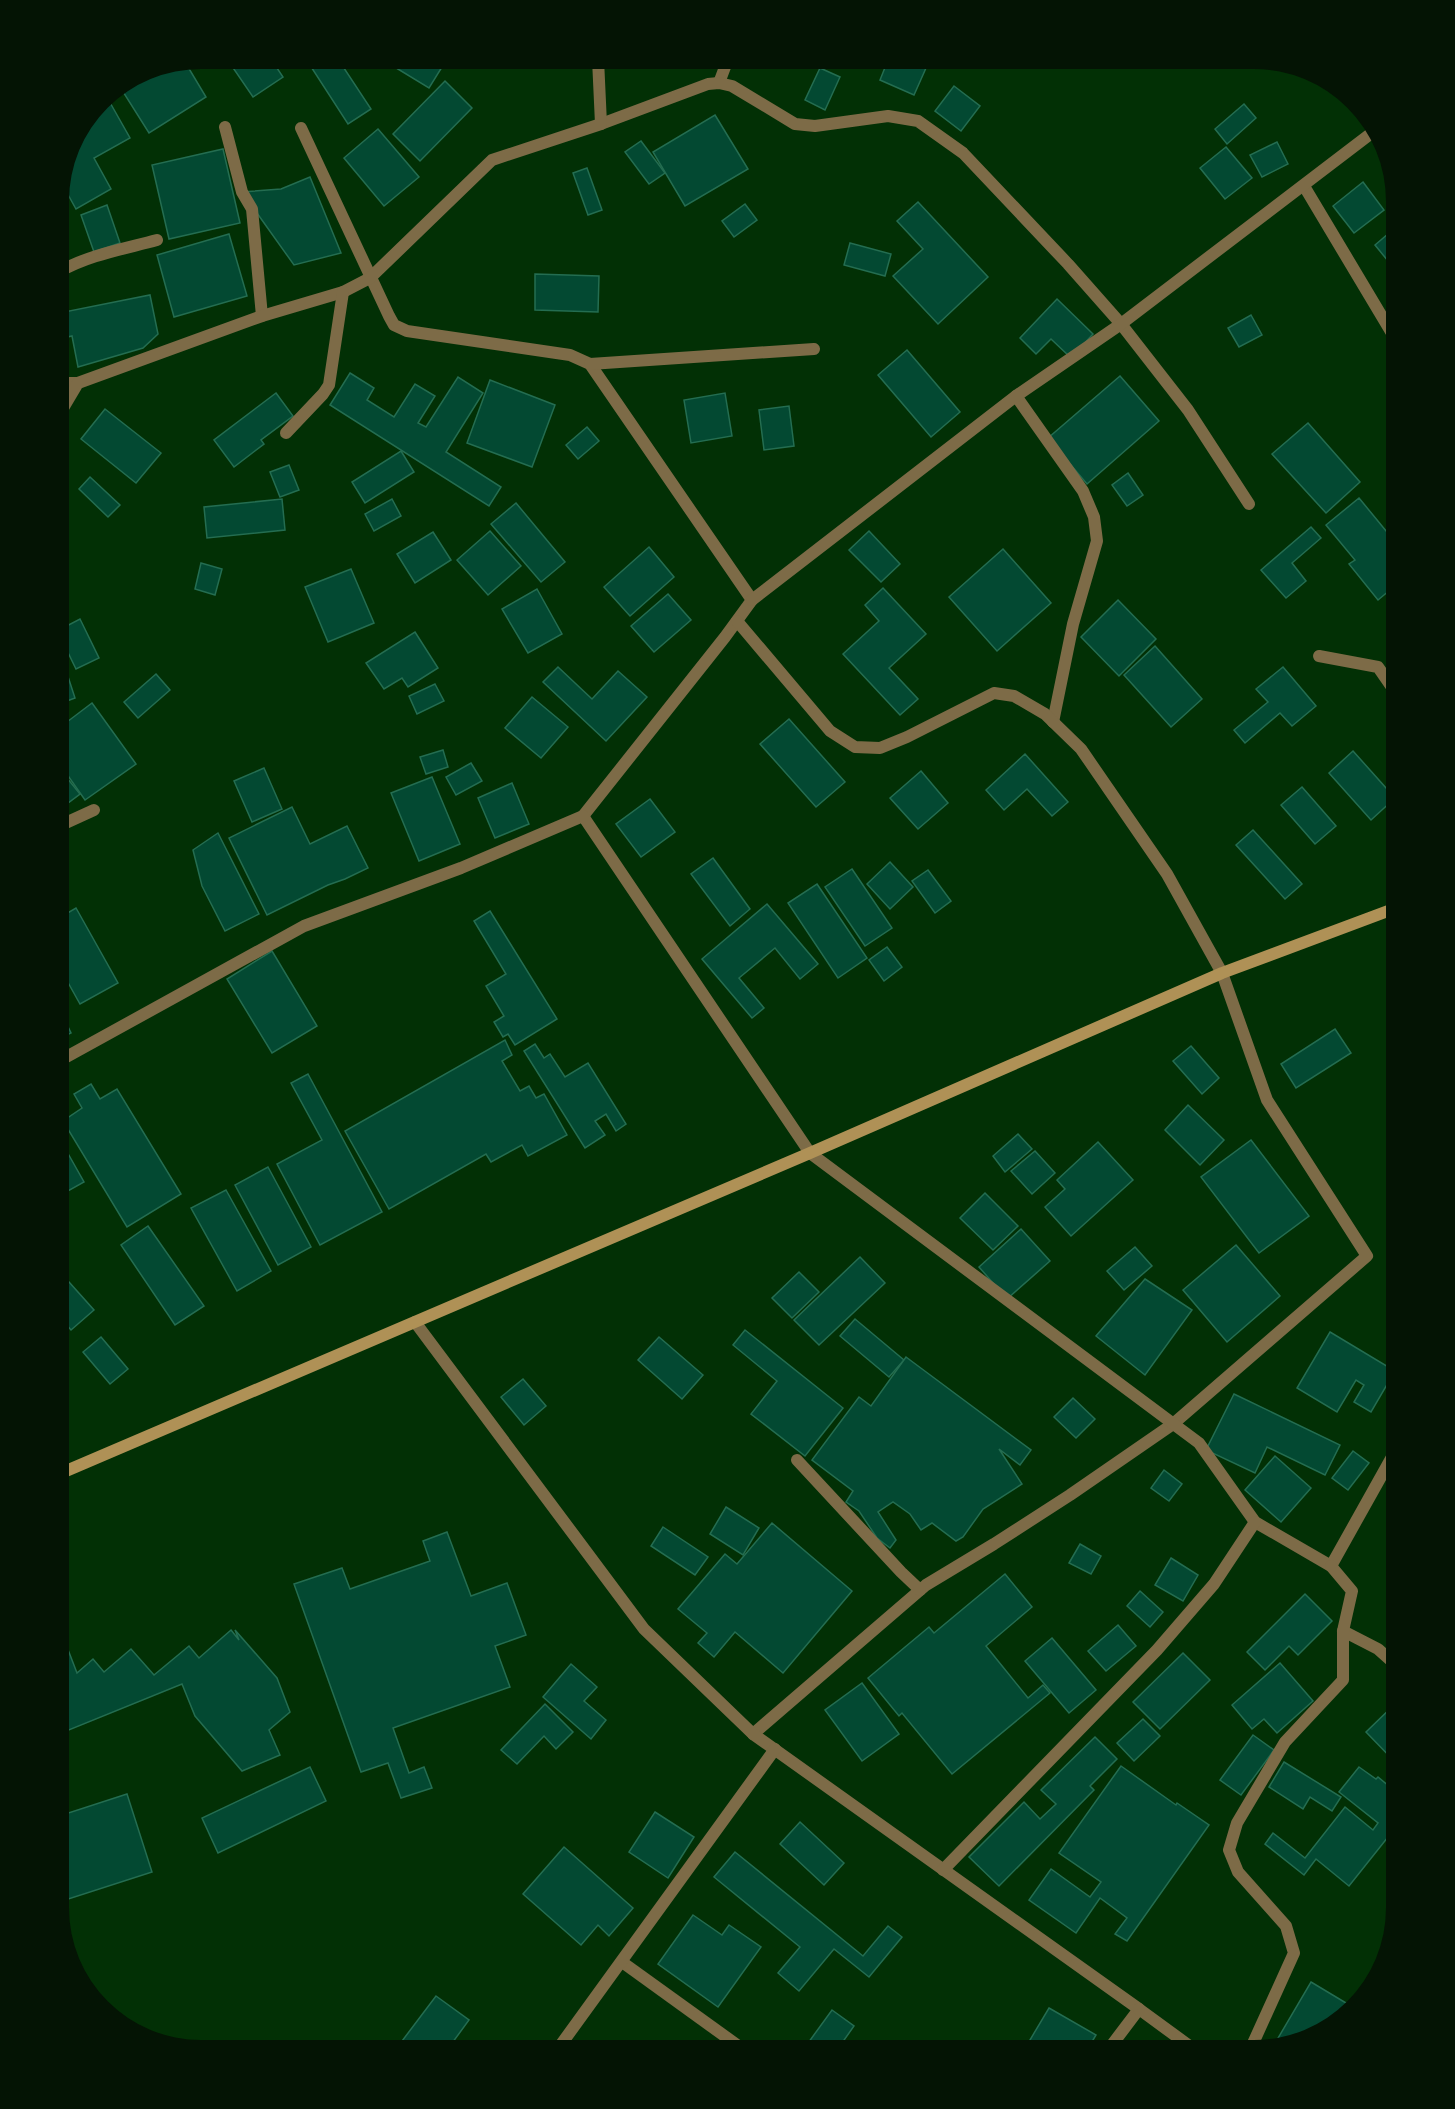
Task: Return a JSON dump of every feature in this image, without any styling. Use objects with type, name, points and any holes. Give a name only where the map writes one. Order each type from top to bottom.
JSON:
[{"type":"main road","points":[[69,1469],[810,1153],[1222,973],[1386,912]]},
{"type":"street","points":[[598,69],[601,124]]},
{"type":"street","points":[[718,83],[724,69]]},
{"type":"street","points":[[69,383],[78,383],[262,316],[343,292],[370,278],[492,160],[601,124],[708,84],[718,83],[732,87],[795,124],[815,126],[888,116],[918,121],[963,153],[1121,324],[1188,410],[1249,504]]},
{"type":"street","points":[[225,127],[242,192],[252,209],[262,316]]},
{"type":"street","points":[[301,128],[394,325],[407,331],[570,355],[590,363],[814,349]]},
{"type":"street","points":[[69,1055],[304,926],[461,868],[583,816],[752,600],[1016,396],[1121,324],[1368,136]]},
{"type":"street","points":[[1304,186],[1386,323]]},
{"type":"street","points":[[69,266],[157,240]]},
{"type":"street","points":[[286,433],[329,385],[343,292]]},
{"type":"street","points":[[590,363],[752,600]]},
{"type":"street","points":[[69,398],[78,383]]},
{"type":"street","points":[[1016,396],[1083,491],[1094,517],[1097,541],[1072,624],[1053,722]]},
{"type":"street","points":[[737,621],[830,731],[855,747],[880,748],[907,737],[994,693],[1014,696],[1045,714],[1081,749],[1167,874],[1222,973],[1267,1100],[1367,1256],[1173,1424],[1070,1495],[920,1590],[753,1734]]},
{"type":"street","points":[[1319,656],[1378,667],[1386,679]]},
{"type":"street","points":[[69,821],[94,810]]},
{"type":"street","points":[[583,816],[810,1153],[1200,1443],[1255,1522],[1331,1566],[1352,1591],[1343,1631],[1343,1680],[1285,1742],[1237,1823],[1229,1850],[1238,1872],[1286,1926],[1294,1953],[1255,2040]]},
{"type":"street","points":[[415,1322],[644,1629],[753,1734],[1181,2040]]},
{"type":"street","points":[[796,1460],[920,1590]]},
{"type":"street","points":[[1331,1566],[1386,1468]]},
{"type":"street","points":[[943,1870],[1157,1650],[1214,1584],[1255,1522]]},
{"type":"street","points":[[1343,1631],[1378,1649],[1386,1656]]},
{"type":"street","points":[[564,2040],[775,1749]]},
{"type":"street","points":[[622,1962],[730,2040]]},
{"type":"street","points":[[1116,2040],[1139,2009]]},
{"type":"building","points":[[189,69],[206,97],[149,133],[124,94],[158,76]]},
{"type":"building","points":[[234,69],[278,69],[283,77],[253,97]]},
{"type":"building","points":[[312,69],[345,69],[371,109],[348,124]]},
{"type":"building","points":[[398,69],[441,69],[429,88]]},
{"type":"building","points":[[820,69],[840,77],[825,110],[805,100]]},
{"type":"building","points":[[884,69],[926,69],[914,95],[880,80]]},
{"type":"building","points":[[445,81],[472,108],[420,161],[393,134]]},
{"type":"building","points":[[954,86],[980,106],[961,131],[935,111]]},
{"type":"building","points":[[1244,104],[1256,118],[1227,144],[1215,129]]},
{"type":"building","points":[[111,105],[130,138],[94,158],[111,189],[76,209],[69,196],[73,167],[91,128]]},
{"type":"building","points":[[715,115],[748,169],[685,206],[653,152]]},
{"type":"building","points":[[378,129],[419,177],[384,206],[344,158]]},
{"type":"building","points":[[641,141],[665,173],[649,184],[625,152]]},
{"type":"building","points":[[1277,142],[1288,164],[1262,177],[1250,155]]},
{"type":"building","points":[[1226,147],[1252,178],[1225,199],[1200,168]]},
{"type":"building","points":[[223,149],[240,223],[169,239],[152,165]]},
{"type":"building","points":[[587,168],[602,210],[588,215],[573,173]]},
{"type":"building","points":[[310,177],[341,253],[294,265],[242,192],[281,189]]},
{"type":"building","points":[[1363,182],[1384,210],[1354,233],[1333,206]]},
{"type":"building","points":[[918,202],[988,277],[938,324],[893,276],[923,249],[897,221]]},
{"type":"building","points":[[745,204],[757,220],[734,237],[722,221]]},
{"type":"building","points":[[107,205],[120,243],[94,252],[81,215]]},
{"type":"building","points":[[229,234],[247,296],[174,317],[157,255]]},
{"type":"building","points":[[1386,236],[1386,259],[1375,245]]},
{"type":"building","points":[[850,243],[891,254],[885,276],[844,265]]},
{"type":"building","points":[[535,274],[599,276],[598,312],[535,310]]},
{"type":"building","points":[[150,295],[158,334],[143,348],[78,367],[72,336],[69,337],[69,311]]},
{"type":"building","points":[[1057,299],[1093,334],[1071,358],[1051,339],[1036,354],[1020,338]]},
{"type":"building","points":[[1251,315],[1262,335],[1239,347],[1228,328]]},
{"type":"building","points":[[907,350],[960,412],[931,437],[878,375]]},
{"type":"building","points":[[350,373],[374,388],[367,400],[394,417],[415,384],[435,396],[418,423],[426,427],[458,377],[483,393],[446,452],[501,487],[489,506],[330,405]]},
{"type":"building","points":[[1120,376],[1159,421],[1087,484],[1048,438]]},
{"type":"building","points":[[490,380],[555,405],[532,467],[467,443]]},
{"type":"building","points":[[276,393],[293,416],[261,440],[264,444],[234,467],[214,440]]},
{"type":"building","points":[[725,393],[732,436],[691,443],[684,400]]},
{"type":"building","points":[[789,406],[794,446],[764,450],[759,410]]},
{"type":"building","points":[[105,409],[161,453],[136,483],[81,439]]},
{"type":"building","points":[[1308,423],[1360,482],[1326,513],[1272,454]]},
{"type":"building","points":[[587,427],[599,441],[578,459],[566,445]]},
{"type":"building","points":[[401,451],[414,472],[365,503],[352,482]]},
{"type":"building","points":[[289,465],[299,490],[280,497],[270,472]]},
{"type":"building","points":[[1128,473],[1143,495],[1127,506],[1112,485]]},
{"type":"building","points":[[90,477],[120,505],[108,517],[79,489]]},
{"type":"building","points":[[1359,498],[1386,531],[1386,593],[1378,600],[1349,564],[1355,560],[1326,525]]},
{"type":"building","points":[[282,499],[285,530],[207,538],[204,507]]},
{"type":"building","points":[[392,499],[401,516],[374,531],[365,514]]},
{"type":"building","points":[[516,503],[565,562],[541,582],[491,524]]},
{"type":"building","points":[[1311,527],[1321,538],[1292,563],[1306,581],[1286,598],[1261,570]]},
{"type":"building","points":[[490,531],[521,566],[488,595],[457,560]]},
{"type":"building","points":[[869,531],[900,564],[881,582],[849,550]]},
{"type":"building","points":[[433,532],[451,560],[415,583],[397,554]]},
{"type":"building","points":[[649,547],[674,577],[630,616],[604,587]]},
{"type":"building","points":[[1003,549],[1051,603],[997,651],[949,597]]},
{"type":"building","points":[[201,563],[222,569],[215,595],[195,589]]},
{"type":"building","points":[[351,569],[374,623],[328,642],[305,587]]},
{"type":"building","points":[[883,588],[926,634],[889,668],[918,699],[900,715],[843,654],[879,621],[865,605]]},
{"type":"building","points":[[537,589],[562,634],[528,653],[502,609]]},
{"type":"building","points":[[668,594],[691,620],[654,652],[631,626]]},
{"type":"building","points":[[1118,600],[1156,639],[1119,676],[1081,637]]},
{"type":"building","points":[[80,619],[99,658],[76,669],[69,655],[69,625]]},
{"type":"building","points":[[415,632],[438,668],[408,687],[402,678],[384,689],[366,663]]},
{"type":"building","points":[[1155,646],[1202,699],[1171,727],[1124,675]]},
{"type":"building","points":[[558,667],[592,699],[618,671],[647,697],[606,741],[543,682]]},
{"type":"building","points":[[1283,667],[1316,706],[1292,726],[1280,713],[1245,743],[1234,730],[1268,702],[1256,689]]},
{"type":"building","points":[[156,674],[170,690],[138,718],[124,702]]},
{"type":"building","points":[[69,680],[75,698],[69,700]]},
{"type":"building","points":[[435,684],[444,701],[417,714],[409,696]]},
{"type":"building","points":[[532,697],[568,727],[541,758],[505,728]]},
{"type":"building","points":[[92,703],[136,764],[85,800],[69,777],[69,720]]},
{"type":"building","points":[[789,719],[845,782],[816,807],[760,744]]},
{"type":"building","points":[[443,750],[448,767],[426,774],[420,757]]},
{"type":"building","points":[[1353,751],[1386,788],[1386,806],[1371,820],[1329,773]]},
{"type":"building","points":[[1025,754],[1068,802],[1052,816],[1027,789],[1004,810],[986,790]]},
{"type":"building","points":[[471,763],[482,781],[456,795],[446,777]]},
{"type":"building","points":[[264,768],[282,809],[252,822],[234,781]]},
{"type":"building","points":[[921,771],[948,803],[918,829],[890,798]]},
{"type":"building","points":[[432,777],[460,844],[419,861],[391,793]]},
{"type":"building","points":[[69,780],[80,794],[69,802]]},
{"type":"building","points":[[512,783],[529,824],[495,838],[478,798]]},
{"type":"building","points":[[1302,787],[1336,826],[1315,844],[1281,805]]},
{"type":"building","points":[[650,799],[675,832],[641,857],[616,824]]},
{"type":"building","points":[[292,807],[310,844],[347,826],[368,868],[267,915],[229,838]]},
{"type":"building","points":[[1253,830],[1302,884],[1285,899],[1236,845]]},
{"type":"building","points":[[218,833],[259,914],[225,931],[202,886],[193,850]]},
{"type":"building","points":[[713,858],[750,909],[730,926],[691,874]]},
{"type":"building","points":[[890,862],[913,887],[890,909],[867,884]]},
{"type":"building","points":[[852,869],[892,928],[865,946],[825,887]]},
{"type":"building","points":[[928,870],[951,901],[935,913],[912,881]]},
{"type":"building","points":[[817,884],[867,958],[838,978],[788,903]]},
{"type":"building","points":[[767,904],[818,964],[800,979],[775,948],[739,978],[764,1008],[752,1018],[702,959]]},
{"type":"building","points":[[76,908],[118,983],[80,1004],[69,984],[69,912]]},
{"type":"building","points":[[490,911],[557,1019],[515,1045],[508,1034],[503,1037],[494,1022],[504,1016],[486,986],[506,974],[474,921]]},
{"type":"building","points":[[887,947],[902,967],[884,981],[869,960]]},
{"type":"building","points":[[272,951],[317,1026],[272,1053],[227,979]]},
{"type":"building","points":[[1335,1029],[1351,1053],[1296,1088],[1281,1064]]},
{"type":"building","points":[[505,1040],[512,1055],[502,1061],[520,1091],[529,1086],[536,1098],[544,1094],[567,1135],[528,1156],[522,1145],[491,1162],[486,1154],[389,1209],[345,1131]]},
{"type":"building","points":[[535,1044],[544,1058],[550,1054],[565,1077],[588,1063],[626,1124],[616,1131],[606,1114],[595,1121],[605,1135],[585,1148],[524,1051]]},
{"type":"building","points":[[1191,1046],[1219,1078],[1202,1094],[1173,1061]]},
{"type":"building","points":[[308,1074],[382,1212],[320,1245],[277,1164],[322,1140],[291,1083]]},
{"type":"building","points":[[91,1084],[100,1099],[117,1089],[181,1194],[127,1227],[69,1131],[69,1117],[82,1108],[74,1094]]},
{"type":"building","points":[[1188,1105],[1224,1140],[1200,1165],[1165,1130]]},
{"type":"building","points":[[1018,1134],[1032,1149],[1005,1172],[993,1156]]},
{"type":"building","points":[[1251,1140],[1309,1216],[1259,1253],[1201,1177]]},
{"type":"building","points":[[1098,1142],[1133,1180],[1071,1236],[1045,1207],[1065,1189],[1057,1180]]},
{"type":"building","points":[[1035,1151],[1055,1173],[1032,1194],[1011,1171]]},
{"type":"building","points":[[69,1155],[84,1182],[69,1190]]},
{"type":"building","points":[[268,1167],[311,1247],[278,1265],[235,1185]]},
{"type":"building","points":[[226,1190],[271,1271],[237,1291],[191,1208]]},
{"type":"building","points":[[985,1193],[1018,1226],[993,1250],[960,1218]]},
{"type":"building","points":[[148,1226],[204,1306],[175,1325],[121,1245]]},
{"type":"building","points":[[1021,1229],[1050,1261],[1007,1299],[979,1267]]},
{"type":"building","points":[[1236,1245],[1280,1296],[1227,1342],[1183,1290]]},
{"type":"building","points":[[1135,1247],[1152,1266],[1124,1290],[1107,1271]]},
{"type":"building","points":[[860,1257],[885,1283],[819,1345],[794,1320]]},
{"type":"building","points":[[799,1272],[819,1292],[792,1318],[772,1298]]},
{"type":"building","points":[[1145,1279],[1192,1310],[1145,1375],[1096,1336]]},
{"type":"building","points":[[69,1282],[94,1310],[71,1330],[69,1328]]},
{"type":"building","points":[[855,1319],[904,1360],[889,1377],[840,1336]]},
{"type":"building","points":[[745,1330],[843,1408],[805,1456],[751,1414],[777,1381],[733,1345]]},
{"type":"building","points":[[1330,1332],[1386,1366],[1386,1386],[1371,1412],[1354,1402],[1364,1385],[1356,1380],[1337,1412],[1297,1388]]},
{"type":"building","points":[[101,1337],[128,1369],[110,1384],[83,1352]]},
{"type":"building","points":[[659,1337],[703,1375],[682,1399],[638,1360]]},
{"type":"building","points":[[906,1357],[1031,1450],[1020,1465],[999,1449],[1022,1484],[983,1509],[963,1537],[956,1541],[932,1523],[921,1530],[910,1514],[893,1502],[878,1512],[896,1540],[890,1548],[877,1538],[859,1511],[846,1502],[853,1491],[812,1460],[859,1397],[871,1406]]},
{"type":"building","points":[[523,1379],[546,1406],[524,1425],[501,1397]]},
{"type":"building","points":[[1234,1394],[1340,1445],[1325,1475],[1267,1447],[1255,1473],[1206,1450]]},
{"type":"building","points":[[1073,1398],[1095,1419],[1076,1438],[1054,1417]]},
{"type":"building","points":[[1353,1451],[1369,1463],[1348,1490],[1332,1478]]},
{"type":"building","points":[[1275,1456],[1311,1488],[1281,1522],[1245,1490]]},
{"type":"building","points":[[1164,1470],[1182,1484],[1169,1501],[1151,1488]]},
{"type":"building","points":[[726,1507],[759,1528],[743,1555],[710,1534]]},
{"type":"building","points":[[772,1523],[852,1591],[783,1673],[735,1632],[714,1657],[698,1643],[707,1633],[678,1609],[725,1554],[737,1564]]},
{"type":"building","points":[[663,1527],[708,1557],[695,1575],[651,1546]]},
{"type":"building","points":[[447,1532],[471,1596],[507,1583],[526,1635],[495,1646],[510,1687],[393,1728],[409,1773],[424,1767],[432,1788],[401,1798],[388,1763],[361,1772],[294,1584],[342,1568],[350,1589],[430,1561],[423,1541]]},
{"type":"building","points":[[1080,1544],[1101,1556],[1091,1574],[1069,1563]]},
{"type":"building","points":[[1171,1558],[1198,1575],[1183,1601],[1155,1585]]},
{"type":"building","points":[[1005,1574],[1032,1607],[986,1646],[1028,1698],[1043,1685],[1050,1693],[952,1774],[902,1713],[899,1716],[868,1678],[929,1627],[934,1633]]},
{"type":"building","points":[[1140,1591],[1163,1612],[1150,1627],[1127,1606]]},
{"type":"building","points":[[1305,1594],[1332,1621],[1298,1655],[1289,1646],[1265,1670],[1247,1652]]},
{"type":"building","points":[[1118,1625],[1136,1646],[1106,1671],[1088,1651]]},
{"type":"building","points":[[231,1630],[239,1640],[235,1630],[277,1678],[290,1712],[269,1730],[280,1755],[242,1771],[195,1716],[182,1684],[69,1730],[69,1652],[77,1673],[93,1659],[104,1672],[131,1649],[154,1675],[189,1646],[199,1658]]},
{"type":"building","points":[[1052,1638],[1096,1690],[1069,1713],[1025,1661]]},
{"type":"building","points":[[1183,1653],[1210,1680],[1160,1729],[1133,1702]]},
{"type":"building","points":[[1280,1663],[1313,1701],[1277,1733],[1264,1719],[1252,1729],[1232,1705]]},
{"type":"building","points":[[571,1664],[597,1687],[584,1701],[606,1720],[591,1739],[543,1697]]},
{"type":"building","points":[[862,1683],[899,1734],[862,1761],[825,1710]]},
{"type":"building","points":[[545,1704],[573,1732],[556,1749],[544,1736],[517,1764],[501,1750]]},
{"type":"building","points":[[1386,1713],[1386,1753],[1366,1732]]},
{"type":"building","points":[[1143,1719],[1160,1736],[1134,1761],[1117,1743]]},
{"type":"building","points":[[1253,1735],[1274,1750],[1241,1795],[1220,1780]]},
{"type":"building","points":[[1095,1737],[1117,1759],[1090,1786],[1094,1790],[999,1886],[969,1857],[1024,1802],[1040,1819],[1056,1804],[1041,1790]]},
{"type":"building","points":[[1284,1762],[1341,1797],[1332,1811],[1310,1797],[1303,1809],[1269,1787]]},
{"type":"building","points":[[1121,1766],[1209,1825],[1127,1941],[1115,1934],[1127,1918],[1100,1898],[1076,1933],[1029,1900],[1051,1869],[1090,1897],[1101,1882],[1059,1853]]},
{"type":"building","points":[[310,1767],[326,1801],[218,1853],[202,1818]]},
{"type":"building","points":[[1359,1767],[1386,1784],[1386,1840],[1349,1886],[1316,1859],[1304,1875],[1265,1844],[1273,1833],[1305,1858],[1345,1807],[1373,1830],[1378,1823],[1339,1792]]},
{"type":"building","points":[[127,1794],[152,1872],[69,1899],[69,1813]]},
{"type":"building","points":[[655,1812],[694,1837],[668,1878],[629,1852]]},
{"type":"building","points":[[800,1822],[844,1863],[824,1885],[780,1844]]},
{"type":"building","points":[[564,1847],[633,1908],[609,1936],[598,1925],[581,1945],[523,1894]]},
{"type":"building","points":[[735,1852],[863,1956],[888,1926],[902,1937],[869,1977],[834,1949],[799,1991],[778,1973],[800,1947],[714,1877]]},
{"type":"building","points":[[693,1915],[722,1935],[729,1925],[761,1947],[718,2007],[658,1964]]},
{"type":"building","points":[[1311,1982],[1345,2003],[1334,2013],[1305,2030],[1278,2038]]},
{"type":"building","points":[[436,1996],[469,2020],[454,2040],[403,2040]]},
{"type":"building","points":[[1049,2008],[1096,2035],[1093,2040],[1030,2040]]},
{"type":"building","points":[[832,2010],[854,2026],[844,2040],[810,2040]]}]
